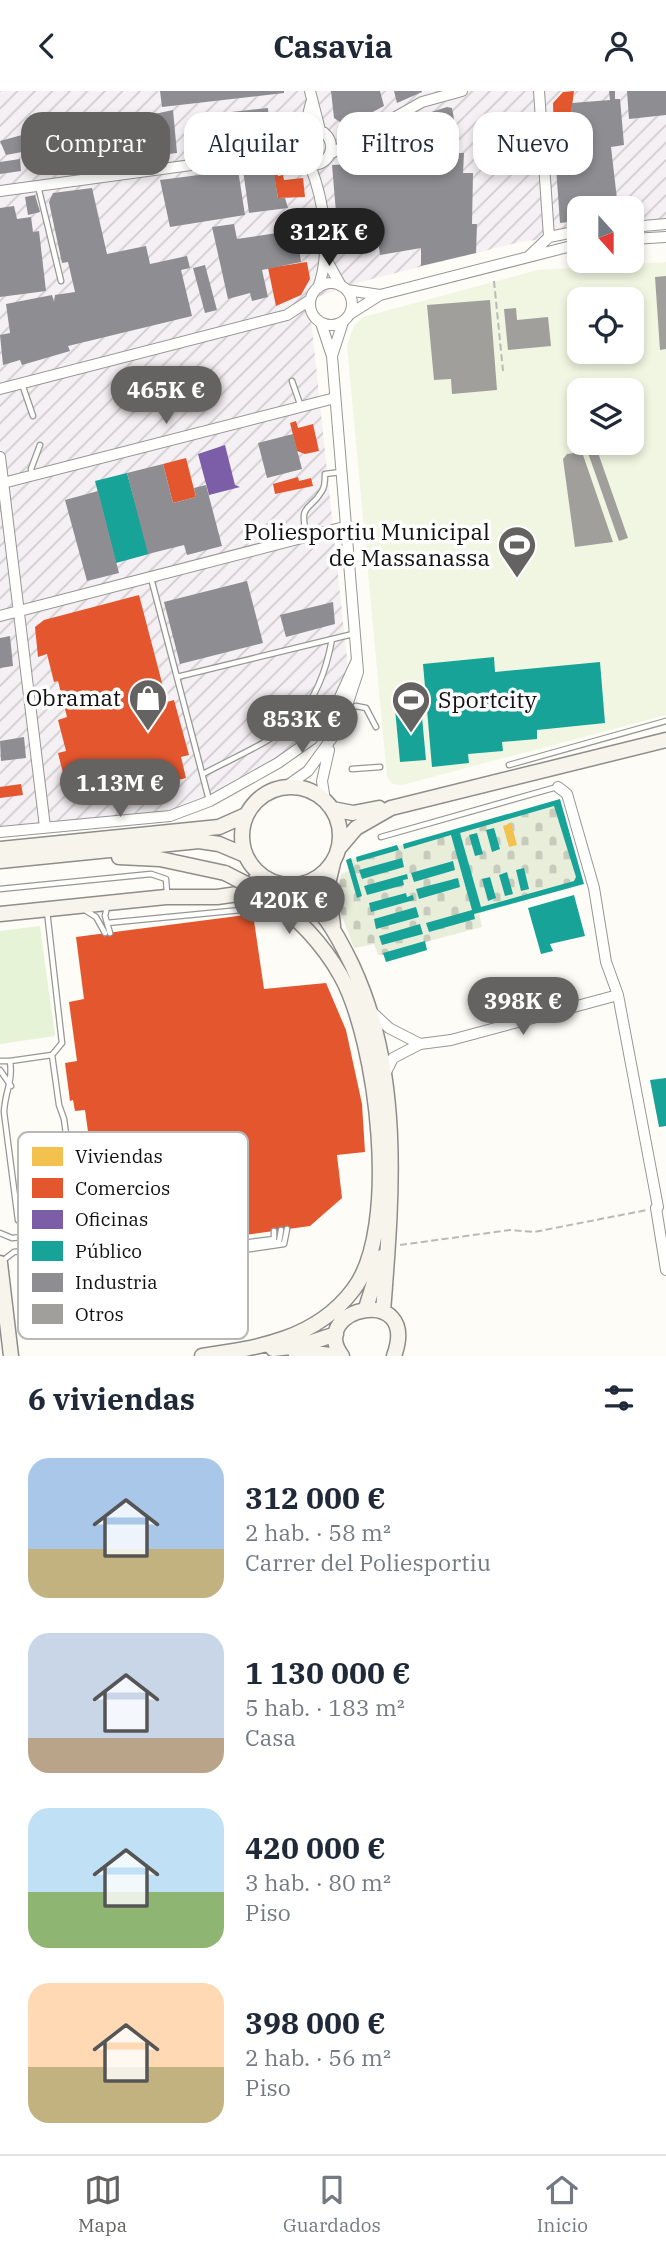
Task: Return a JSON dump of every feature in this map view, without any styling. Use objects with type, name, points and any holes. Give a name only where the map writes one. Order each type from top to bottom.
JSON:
[{"type":"street","points":[[405,112],[422,102],[461,91]]},
{"type":"street","points":[[539,91],[549,237]]},
{"type":"street","points":[[323,131],[337,136]]},
{"type":"street","points":[[319,189],[331,143],[323,131]]},
{"type":"street","points":[[323,159],[337,150]]},
{"type":"street","points":[[0,191],[184,166]]},
{"type":"street","points":[[0,389],[286,315],[310,300],[318,288],[326,258],[319,189],[314,175]]},
{"type":"street","points":[[644,226],[666,224]]},
{"type":"street","points":[[527,257],[549,237],[567,233]]},
{"type":"street","points":[[644,238],[666,237]]},
{"type":"street","points":[[286,315],[332,325],[380,295],[567,247]]},
{"type":"street","points":[[326,258],[352,302],[332,356]]},
{"type":"street","points":[[318,288],[327,284],[380,295]]},
{"type":"street","points":[[310,300],[332,356],[358,659],[358,672],[345,715],[334,736],[323,768],[329,805],[340,832],[328,884],[334,927]]},
{"type":"street","points":[[4,483],[335,398]]},
{"type":"street","points":[[0,457],[45,827]]},
{"type":"street","points":[[0,616],[348,526]]},
{"type":"street","points":[[0,832],[170,816],[210,801],[278,763],[312,739],[335,708],[358,659]]},
{"type":"street","points":[[245,855],[242,831],[246,815],[258,800],[284,788],[308,771],[334,736]]},
{"type":"street","points":[[284,788],[306,790],[329,805],[353,813],[391,809],[629,747],[666,740]]},
{"type":"street","points":[[558,787],[567,794],[594,888],[606,962],[618,995],[660,1207],[666,1270]]},
{"type":"street","points":[[18,853],[199,841],[219,844],[245,855],[261,876],[276,883],[292,885],[309,882],[323,873],[356,828],[391,809]]},
{"type":"street","points":[[0,861],[18,853],[219,827],[246,815]]},
{"type":"street","points":[[0,847],[63,862],[128,857],[160,859],[225,873],[280,904],[311,934],[338,970],[351,999],[373,1081],[378,1186],[366,1269],[354,1290],[333,1312],[303,1332],[277,1342],[236,1351]]},
{"type":"street","points":[[0,914],[166,897],[217,898],[238,894],[261,876]]},
{"type":"street","points":[[292,885],[314,902],[334,927],[373,1013],[385,1074],[392,1147],[390,1242],[383,1312]]},
{"type":"street","points":[[385,1074],[393,1058],[420,1044],[497,1028],[618,995]]},
{"type":"street","points":[[373,1013],[389,1028],[420,1044]]},
{"type":"street","points":[[366,1308],[390,1242]]},
{"type":"street","points":[[0,1263],[11,1356]]},
{"type":"street","points":[[296,1356],[314,1353],[340,1356],[336,1334],[347,1316],[366,1308],[383,1312],[395,1324],[399,1341],[394,1356]]},
{"type":"street","points":[[202,1356],[300,1346],[336,1334]]},
{"type":"lane","points":[[38,186],[61,281]]},
{"type":"lane","points":[[292,381],[301,407]]},
{"type":"lane","points":[[21,383],[33,416]]},
{"type":"lane","points":[[33,476],[31,469],[40,445]]},
{"type":"lane","points":[[307,537],[303,517],[310,502],[323,491],[325,474],[342,471]]},
{"type":"lane","points":[[151,577],[210,801]]},
{"type":"lane","points":[[177,677],[357,633]]},
{"type":"lane","points":[[203,774],[284,730],[311,704],[326,670],[332,639]]},
{"type":"lane","points":[[345,715],[350,709],[361,706],[372,716],[376,727]]},
{"type":"lane","points":[[509,765],[666,721]]},
{"type":"lane","points":[[352,769],[380,767]]},
{"type":"lane","points":[[381,837],[558,787]]},
{"type":"lane","points":[[0,890],[159,875],[166,879],[166,897]]},
{"type":"lane","points":[[79,906],[96,916],[107,933],[108,903]]},
{"type":"lane","points":[[0,1061],[52,1055],[62,1043],[47,909]]},
{"type":"lane","points":[[107,923],[241,910],[245,915]]},
{"type":"lane","points":[[52,1055],[66,1132]]},
{"type":"lane","points":[[10,1061],[11,1086],[5,1098],[4,1112],[18,1220]]},
{"type":"lane","points":[[0,1070],[11,1086]]},
{"type":"lane","points":[[248,1242],[274,1239],[281,1230],[284,1244],[248,1249]]},
{"type":"lane","points":[[0,1233],[18,1237]]},
{"type":"lane","points":[[0,1263],[18,1251]]},
{"type":"path","points":[[494,281],[503,371]]},
{"type":"path","points":[[390,1242],[510,1230],[534,1232],[660,1207]]},
{"type":"shaded area","points":[[0,91],[666,91],[666,229],[644,231],[644,196],[567,196],[567,238],[524,241],[360,282],[309,300],[348,669],[323,723],[275,758],[180,810],[0,827]]},
{"type":"green space","name":"Poliesportiu Municipal de Massanassa","points":[[666,262],[666,715],[402,785],[393,784],[387,777],[347,345],[354,326],[363,317],[538,270],[567,268],[567,273],[644,273],[644,263]]},
{"type":"green space","points":[[558,800],[583,884],[479,913],[482,927],[425,942],[426,951],[386,962],[384,955],[378,955],[374,944],[354,948],[336,900],[341,874],[349,871],[346,861]]},
{"type":"green space","points":[[40,926],[55,1036],[0,1044],[0,931]]},
{"type":"building: Viviendas","points":[[511,823],[517,845],[509,847],[503,826]]},
{"type":"building: Comercios","points":[[574,91],[571,112],[553,112],[553,103],[563,92]]},
{"type":"building: Comercios","points":[[274,175],[283,175],[284,180],[303,178],[305,197],[278,198]]},
{"type":"building: Comercios","points":[[307,262],[310,279],[301,295],[276,306],[268,268]]},
{"type":"building: Comercios","points":[[296,421],[298,428],[313,424],[319,451],[305,454],[297,451],[290,423]]},
{"type":"building: Comercios","points":[[186,458],[196,497],[173,503],[163,464]]},
{"type":"building: Comercios","points":[[298,477],[299,481],[311,478],[313,486],[275,494],[273,484]]},
{"type":"building: Comercios","points":[[139,595],[167,702],[174,700],[189,755],[181,757],[186,778],[89,803],[88,797],[70,801],[58,753],[66,751],[58,720],[67,717],[58,681],[54,682],[47,654],[38,657],[35,627],[44,620]]},
{"type":"building: Comercios","points":[[21,784],[23,795],[0,798],[0,787]]},
{"type":"building: Comercios","points":[[253,914],[264,989],[326,983],[346,1030],[362,1104],[365,1152],[337,1155],[342,1198],[310,1226],[248,1235],[248,1132],[88,1132],[85,1110],[75,1111],[73,1100],[70,1101],[65,1063],[77,1061],[69,1002],[84,999],[76,937]]},
{"type":"building: Oficinas","points":[[225,445],[235,485],[240,487],[209,495],[198,454]]},
{"type":"building: Público","points":[[127,473],[149,554],[116,563],[95,481]]},
{"type":"building: Público","points":[[494,657],[495,672],[600,662],[605,723],[537,730],[537,739],[502,742],[503,751],[468,754],[469,763],[432,767],[423,664]]},
{"type":"building: Público","name":"Sportcity","points":[[421,706],[426,760],[400,762],[395,709]]},
{"type":"building: Público","points":[[560,799],[584,884],[474,914],[475,919],[429,932],[426,923],[472,910],[451,835],[404,849],[403,844]],"holes":[[[554,806],[576,877],[574,881],[481,907],[460,833]]]},
{"type":"building: Público","points":[[494,828],[500,849],[492,852],[486,830]]},
{"type":"building: Público","points":[[477,833],[483,854],[475,856],[469,835]]},
{"type":"building: Público","points":[[397,845],[399,850],[357,862],[356,857]]},
{"type":"building: Público","points":[[351,858],[362,896],[357,898],[346,860]]},
{"type":"building: Público","points":[[402,858],[404,867],[362,879],[359,870]]},
{"type":"building: Público","points":[[453,861],[455,870],[414,882],[411,873]]},
{"type":"building: Público","points":[[524,868],[529,889],[521,891],[516,870]]},
{"type":"building: Público","points":[[507,872],[513,894],[505,896],[499,875]]},
{"type":"building: Público","points":[[407,874],[408,879],[403,880],[404,885],[367,895],[364,886]]},
{"type":"building: Público","points":[[490,877],[496,898],[488,901],[482,879]]},
{"type":"building: Público","points":[[458,878],[460,887],[419,899],[416,889]]},
{"type":"building: Público","points":[[406,893],[407,897],[413,895],[414,900],[371,912],[369,903]]},
{"type":"building: Público","points":[[574,895],[585,936],[550,944],[553,951],[541,954],[528,908]]},
{"type":"building: Público","points":[[416,907],[419,917],[376,929],[374,919]]},
{"type":"building: Público","points":[[420,924],[423,934],[382,945],[379,936]]},
{"type":"building: Público","points":[[425,941],[427,950],[386,962],[383,953]]},
{"type":"building: Público","points":[[666,1078],[666,1126],[659,1127],[650,1080]]},
{"type":"building: Industria","points":[[160,91],[284,91],[284,93],[162,107]]},
{"type":"building: Industria","points":[[331,91],[380,91],[384,106],[373,112],[337,112],[337,120],[334,118]]},
{"type":"building: Industria","points":[[394,91],[422,91],[422,92],[397,103]]},
{"type":"building: Industria","points":[[609,91],[615,91],[615,99],[620,99],[624,145],[611,147],[617,196],[567,196],[567,222],[560,223],[557,175],[593,175],[593,112],[571,112],[572,103],[610,100]]},
{"type":"building: Industria","points":[[627,91],[666,91],[666,115],[629,119]]},
{"type":"building: Industria","points":[[447,107],[452,108],[453,112],[431,112]]},
{"type":"building: Industria","points":[[268,108],[268,112],[231,112]]},
{"type":"building: Industria","points":[[173,110],[177,153],[170,154],[170,112],[164,112]]},
{"type":"building: Industria","points":[[21,135],[21,152],[6,155],[0,141]]},
{"type":"building: Industria","points":[[459,153],[464,153],[463,173],[473,173],[472,224],[477,224],[476,253],[421,266],[421,248],[380,255],[377,233],[338,236],[332,165],[337,165],[337,175],[459,175]]},
{"type":"building: Industria","points":[[20,159],[21,171],[0,174],[0,162]]},
{"type":"building: Industria","points":[[199,175],[239,175],[245,215],[170,227],[160,180]]},
{"type":"building: Industria","points":[[244,175],[274,175],[278,198],[285,198],[288,208],[249,213]]},
{"type":"building: Industria","points":[[92,188],[107,254],[146,246],[150,264],[187,256],[190,268],[181,270],[192,316],[68,346],[70,351],[22,365],[20,360],[3,365],[0,335],[10,333],[6,304],[52,295],[54,302],[55,295],[75,292],[68,262],[62,263],[49,202],[53,193]]},
{"type":"building: Industria","points":[[35,195],[40,212],[28,215],[25,197]]},
{"type":"building: Industria","points":[[14,206],[17,219],[31,217],[33,232],[39,231],[46,291],[0,297],[0,208]]},
{"type":"building: Industria","points":[[234,224],[237,239],[290,231],[292,248],[299,247],[301,262],[262,270],[268,297],[252,301],[250,293],[228,299],[212,227]]},
{"type":"building: Industria","points":[[205,265],[217,310],[205,313],[193,268]]},
{"type":"building: Industria","points":[[293,434],[302,469],[267,478],[258,443]]},
{"type":"building: Industria","points":[[163,464],[173,503],[196,497],[194,488],[206,485],[222,546],[187,555],[184,545],[148,554],[127,473]]},
{"type":"building: Industria","points":[[98,491],[119,573],[87,581],[65,500]]},
{"type":"building: Industria","points":[[247,581],[263,643],[180,664],[164,602]]},
{"type":"building: Industria","points":[[333,602],[335,624],[286,637],[280,615]]},
{"type":"building: Industria","points":[[10,636],[13,666],[0,668],[0,638]]},
{"type":"building: Industria","points":[[24,737],[26,758],[1,761],[0,741]]},
{"type":"building: Otros","points":[[666,276],[666,349],[660,350],[655,277]]},
{"type":"building: Otros","points":[[490,300],[497,390],[452,394],[451,379],[434,380],[427,305]]},
{"type":"building: Otros","points":[[516,308],[517,320],[548,317],[551,346],[508,350],[504,309]]},
{"type":"building: Otros","points":[[567,454],[583,455],[613,542],[575,547],[563,459]]},
{"type":"building: Otros","points":[[589,455],[599,455],[628,538],[619,541]]},
{"type":"place","name":"Poliesportiu Municipal de Massanassa","points":[[517,579]]},
{"type":"place","name":"Obramat","points":[[148,732]]},
{"type":"place","name":"Sportcity","points":[[411,734]]}]
